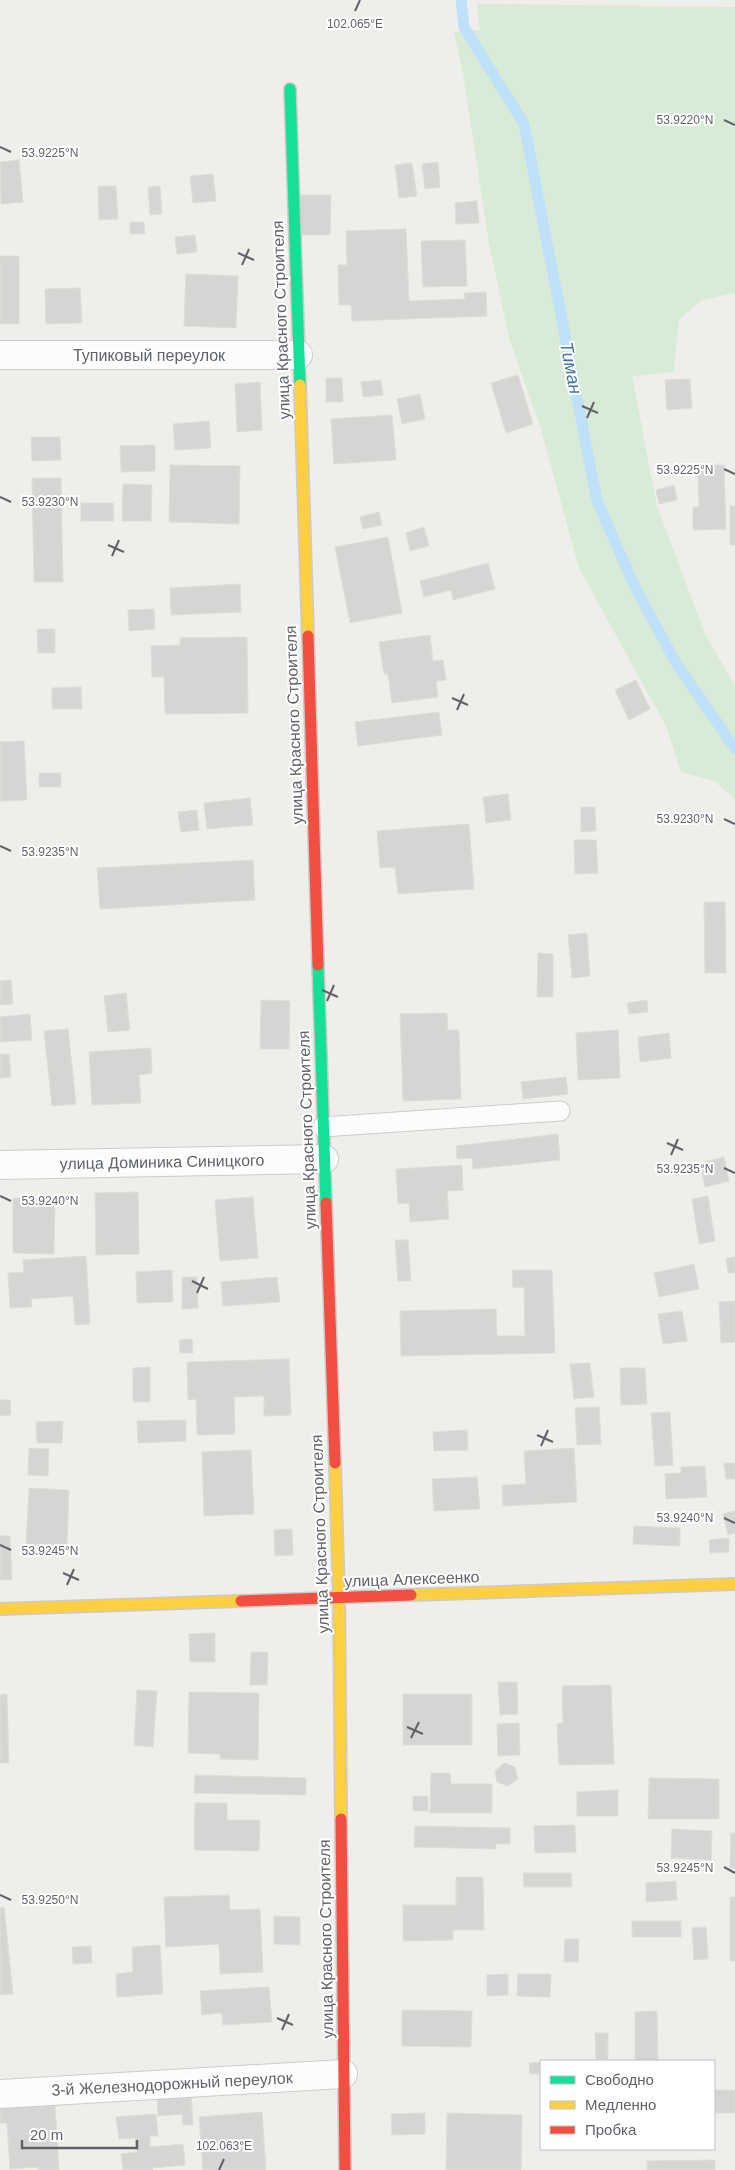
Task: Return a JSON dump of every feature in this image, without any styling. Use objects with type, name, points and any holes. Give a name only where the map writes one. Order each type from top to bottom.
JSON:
[{"type":"street","name":"улица Красного Строителя","points":[[290,89],[322,1127],[339,1598],[343,2074],[346,2170]]},
{"type":"street","name":"Тупиковый переулок","points":[[0,355],[298,355]]},
{"type":"street","name":"улица Доминика Синицкого","points":[[0,1165],[324,1160]]},
{"type":"street","name":"улица Алексеенко","points":[[0,1610],[735,1584]]},
{"type":"street","name":"3-й Железнодорожный переулок","points":[[0,2094],[343,2074]]},
{"type":"lane","points":[[322,1127],[560,1112]]},
{"type":"green space","points":[[477,4],[735,7],[735,293],[703,300],[679,319],[674,372],[632,376],[657,506],[705,634],[735,686],[735,799],[714,781],[681,772],[666,726],[579,568],[540,426],[509,338],[489,244],[463,73],[454,32],[480,30]]},
{"type":"building","points":[[19,160],[23,202],[1,204],[0,162]]},
{"type":"building","points":[[438,162],[440,187],[425,189],[422,164]]},
{"type":"building","points":[[412,163],[417,196],[399,198],[395,165]]},
{"type":"building","points":[[213,174],[216,201],[193,203],[190,176]]},
{"type":"building","points":[[98,186],[116,186],[118,219],[99,220]]},
{"type":"building","points":[[160,186],[162,214],[150,215],[148,187]]},
{"type":"building","points":[[300,195],[331,195],[330,235],[299,235]]},
{"type":"building","points":[[477,201],[479,223],[456,224],[455,203]]},
{"type":"building","points":[[130,222],[144,222],[145,234],[130,234]]},
{"type":"building","points":[[406,229],[409,301],[465,299],[464,293],[486,292],[487,316],[352,321],[351,305],[339,305],[338,265],[347,265],[346,231]]},
{"type":"building","points":[[195,235],[197,252],[177,254],[175,237]]},
{"type":"building","points":[[465,240],[467,286],[423,287],[421,241]]},
{"type":"building","points":[[0,256],[19,256],[19,324],[0,324]]},
{"type":"building","points":[[186,274],[238,276],[236,328],[184,326]]},
{"type":"building","points":[[80,288],[82,323],[46,324],[45,289]]},
{"type":"building","points":[[518,375],[533,424],[506,433],[491,383]]},
{"type":"building","points":[[326,378],[342,378],[343,402],[326,402]]},
{"type":"building","points":[[690,379],[692,408],[667,410],[665,380]]},
{"type":"building","points":[[381,380],[383,395],[363,397],[361,382]]},
{"type":"building","points":[[260,382],[262,430],[237,432],[235,384]]},
{"type":"building","points":[[420,394],[425,419],[402,424],[397,399]]},
{"type":"building","points":[[392,415],[396,460],[334,464],[331,419]]},
{"type":"building","points":[[209,421],[211,448],[175,450],[173,424]]},
{"type":"building","points":[[31,437],[60,437],[61,460],[32,461]]},
{"type":"building","points":[[155,445],[155,471],[121,472],[120,446]]},
{"type":"building","points":[[170,465],[240,466],[239,524],[169,522]]},
{"type":"building","points":[[698,465],[724,465],[726,529],[693,530],[693,507],[699,507]]},
{"type":"building","points":[[32,478],[61,478],[63,582],[34,582]]},
{"type":"building","points":[[123,484],[152,485],[151,521],[122,521]]},
{"type":"building","points":[[674,485],[677,500],[659,504],[656,490]]},
{"type":"building","points":[[81,503],[113,503],[114,521],[81,521]]},
{"type":"building","points":[[730,506],[735,506],[735,545],[730,545]]},
{"type":"building","points":[[379,512],[382,525],[363,529],[360,517]]},
{"type":"building","points":[[424,527],[429,546],[410,551],[406,533]]},
{"type":"building","points":[[388,537],[402,613],[350,623],[335,547]]},
{"type":"building","points":[[488,563],[495,589],[453,600],[451,590],[424,597],[420,581]]},
{"type":"building","points":[[240,584],[241,612],[171,615],[170,588]]},
{"type":"building","points":[[154,609],[155,629],[129,631],[128,610]]},
{"type":"building","points":[[37,629],[55,629],[55,653],[38,653]]},
{"type":"building","points":[[430,635],[433,661],[443,660],[446,680],[436,681],[438,697],[392,703],[388,674],[384,674],[379,642]]},
{"type":"building","points":[[247,637],[248,713],[165,714],[164,677],[152,677],[151,646],[180,645],[180,638]]},
{"type":"building","points":[[636,680],[650,709],[629,720],[615,690]]},
{"type":"building","points":[[81,687],[82,709],[52,709],[52,688]]},
{"type":"building","points":[[439,712],[442,735],[358,746],[355,722]]},
{"type":"building","points":[[24,741],[27,800],[0,801],[0,742]]},
{"type":"building","points":[[39,773],[61,773],[61,787],[39,787]]},
{"type":"building","points":[[508,794],[511,820],[486,823],[483,797]]},
{"type":"building","points":[[250,798],[253,825],[207,829],[204,803]]},
{"type":"building","points":[[581,807],[595,807],[596,831],[581,832]]},
{"type":"building","points":[[197,810],[199,830],[181,832],[178,812]]},
{"type":"building","points":[[469,824],[474,889],[398,894],[395,867],[380,868],[377,831]]},
{"type":"building","points":[[574,840],[596,840],[598,873],[575,874]]},
{"type":"building","points":[[253,860],[255,900],[100,909],[97,868]]},
{"type":"building","points":[[704,902],[725,902],[726,973],[705,973]]},
{"type":"building","points":[[587,933],[590,976],[572,978],[568,935]]},
{"type":"building","points":[[538,953],[553,954],[553,997],[537,997]]},
{"type":"building","points":[[11,980],[13,1004],[0,1005],[0,981]]},
{"type":"building","points":[[126,993],[130,1030],[108,1032],[104,996]]},
{"type":"building","points":[[261,1000],[290,1001],[289,1049],[260,1049]]},
{"type":"building","points":[[647,1000],[648,1012],[629,1014],[627,1003]]},
{"type":"building","points":[[447,1013],[448,1030],[459,1030],[461,1099],[403,1101],[400,1014]]},
{"type":"building","points":[[30,1014],[32,1040],[0,1042],[0,1017]]},
{"type":"building","points":[[68,1029],[76,1104],[52,1106],[44,1031]]},
{"type":"building","points":[[618,1030],[620,1078],[578,1080],[576,1033]]},
{"type":"building","points":[[669,1033],[671,1058],[640,1062],[638,1037]]},
{"type":"building","points":[[151,1048],[152,1073],[139,1075],[141,1103],[92,1105],[89,1052]]},
{"type":"building","points":[[0,1054],[9,1054],[11,1077],[0,1078]]},
{"type":"building","points":[[566,1077],[568,1094],[523,1099],[521,1082]]},
{"type":"building","points":[[558,1134],[560,1160],[473,1169],[472,1158],[457,1159],[456,1146]]},
{"type":"building","points":[[724,1157],[729,1181],[705,1187],[700,1163]]},
{"type":"building","points":[[462,1165],[463,1190],[447,1191],[449,1219],[410,1222],[409,1203],[398,1204],[396,1169]]},
{"type":"building","points":[[138,1192],[139,1254],[96,1255],[95,1193]]},
{"type":"building","points":[[708,1196],[715,1241],[699,1244],[692,1199]]},
{"type":"building","points":[[253,1197],[258,1258],[220,1261],[215,1200]]},
{"type":"building","points":[[13,1198],[55,1198],[54,1254],[13,1253]]},
{"type":"building","points":[[395,1240],[408,1240],[411,1281],[398,1281]]},
{"type":"building","points":[[86,1256],[90,1324],[75,1325],[73,1296],[31,1299],[32,1307],[10,1308],[8,1273],[24,1272],[23,1260]]},
{"type":"building","points":[[735,1257],[735,1273],[728,1273],[726,1258]]},
{"type":"building","points":[[694,1264],[699,1289],[659,1297],[654,1273]]},
{"type":"building","points":[[172,1270],[173,1302],[137,1303],[136,1272]]},
{"type":"building","points":[[512,1270],[552,1270],[555,1353],[401,1356],[400,1311],[496,1309],[497,1336],[525,1336],[524,1287],[513,1288]]},
{"type":"building","points":[[182,1277],[197,1277],[198,1308],[182,1309]]},
{"type":"building","points":[[277,1277],[280,1302],[223,1306],[221,1282]]},
{"type":"building","points":[[735,1301],[735,1342],[721,1343],[719,1302]]},
{"type":"building","points":[[682,1311],[687,1341],[663,1344],[658,1314]]},
{"type":"building","points":[[192,1339],[193,1353],[180,1353],[179,1340]]},
{"type":"building","points":[[289,1359],[291,1415],[264,1416],[264,1396],[234,1397],[235,1434],[197,1435],[196,1399],[188,1400],[187,1362]]},
{"type":"building","points":[[590,1363],[594,1397],[574,1399],[570,1364]]},
{"type":"building","points":[[150,1367],[150,1402],[133,1402],[133,1368]]},
{"type":"building","points":[[620,1368],[645,1368],[647,1404],[621,1405]]},
{"type":"building","points":[[0,1400],[10,1400],[11,1415],[0,1416]]},
{"type":"building","points":[[599,1407],[601,1444],[577,1445],[575,1408]]},
{"type":"building","points":[[670,1412],[673,1465],[655,1466],[651,1413]]},
{"type":"building","points":[[186,1420],[186,1441],[138,1443],[137,1421]]},
{"type":"building","points":[[63,1421],[62,1443],[37,1443],[36,1422]]},
{"type":"building","points":[[467,1430],[468,1450],[434,1451],[433,1432]]},
{"type":"building","points":[[29,1448],[49,1449],[48,1476],[28,1475]]},
{"type":"building","points":[[574,1448],[577,1502],[503,1506],[502,1485],[526,1484],[524,1451]]},
{"type":"building","points":[[251,1450],[254,1514],[204,1516],[202,1452]]},
{"type":"building","points":[[724,1463],[735,1463],[735,1479],[726,1479]]},
{"type":"building","points":[[705,1466],[707,1497],[666,1499],[665,1474],[681,1473],[681,1467]]},
{"type":"building","points":[[477,1477],[480,1509],[434,1511],[432,1479]]},
{"type":"building","points":[[29,1488],[69,1490],[67,1546],[26,1544]]},
{"type":"building","points":[[735,1511],[735,1533],[728,1535],[723,1514]]},
{"type":"building","points":[[634,1526],[680,1528],[680,1546],[633,1544]]},
{"type":"building","points":[[292,1529],[293,1555],[275,1556],[274,1530]]},
{"type":"building","points":[[0,1536],[10,1536],[12,1580],[0,1580]]},
{"type":"building","points":[[729,1538],[729,1552],[710,1553],[709,1540]]},
{"type":"building","points":[[215,1633],[215,1662],[190,1662],[189,1634]]},
{"type":"building","points":[[251,1652],[268,1652],[267,1685],[250,1685]]},
{"type":"building","points":[[498,1682],[517,1682],[518,1714],[500,1715]]},
{"type":"building","points":[[611,1685],[614,1764],[559,1765],[557,1724],[563,1723],[562,1686]]},
{"type":"building","points":[[137,1690],[157,1691],[153,1747],[134,1745]]},
{"type":"building","points":[[189,1692],[259,1693],[258,1760],[220,1759],[220,1754],[188,1753]]},
{"type":"building","points":[[7,1694],[9,1763],[0,1763],[0,1695]]},
{"type":"building","points":[[403,1694],[472,1694],[472,1745],[403,1745]]},
{"type":"building","points":[[519,1723],[520,1755],[498,1756],[497,1724]]},
{"type":"building","points":[[504,1763],[515,1767],[518,1779],[508,1786],[497,1782],[495,1771]]},
{"type":"building","points":[[431,1773],[450,1773],[451,1784],[492,1784],[492,1813],[430,1813]]},
{"type":"building","points":[[195,1775],[306,1778],[306,1795],[194,1793]]},
{"type":"building","points":[[649,1778],[719,1779],[719,1819],[648,1819]]},
{"type":"building","points":[[618,1790],[618,1816],[577,1816],[577,1792]]},
{"type":"building","points":[[413,1796],[428,1796],[428,1811],[413,1811]]},
{"type":"building","points":[[195,1803],[227,1803],[227,1820],[260,1820],[259,1851],[194,1850]]},
{"type":"building","points":[[575,1825],[576,1852],[535,1853],[534,1826]]},
{"type":"building","points":[[415,1826],[510,1828],[510,1844],[496,1844],[496,1849],[414,1847]]},
{"type":"building","points":[[672,1829],[712,1831],[711,1860],[671,1858]]},
{"type":"building","points":[[731,1833],[735,1833],[735,1868],[730,1868]]},
{"type":"building","points":[[523,1873],[571,1873],[572,1887],[524,1887]]},
{"type":"building","points":[[456,1877],[483,1877],[484,1930],[453,1930],[453,1940],[403,1941],[403,1905],[456,1905]]},
{"type":"building","points":[[676,1881],[677,1900],[646,1902],[646,1883]]},
{"type":"building","points":[[229,1895],[230,1910],[260,1909],[263,1972],[220,1974],[219,1944],[166,1947],[164,1897]]},
{"type":"building","points":[[730,1897],[735,1897],[735,1961],[730,1961]]},
{"type":"building","points":[[4,1907],[13,1994],[0,1995],[0,1908]]},
{"type":"building","points":[[274,1916],[300,1917],[300,1945],[274,1944]]},
{"type":"building","points":[[632,1921],[681,1921],[681,1937],[632,1937]]},
{"type":"building","points":[[706,1927],[708,1959],[694,1960],[692,1928]]},
{"type":"building","points":[[565,1939],[579,1939],[578,1962],[564,1962]]},
{"type":"building","points":[[160,1945],[163,1994],[117,1997],[116,1974],[133,1972],[132,1947]]},
{"type":"building","points":[[91,1946],[92,1963],[73,1964],[72,1947]]},
{"type":"building","points":[[508,1974],[508,1995],[487,1996],[487,1975]]},
{"type":"building","points":[[518,1974],[551,1974],[550,1997],[517,1996]]},
{"type":"building","points":[[269,1987],[272,2022],[223,2025],[222,2013],[202,2015],[200,1991]]},
{"type":"building","points":[[402,2010],[472,2011],[471,2047],[402,2046]]},
{"type":"building","points":[[657,2011],[658,2060],[635,2060],[635,2012]]},
{"type":"building","points":[[595,2033],[608,2033],[608,2059],[596,2060]]},
{"type":"building","points":[[540,2062],[540,2074],[530,2074],[529,2063]]},
{"type":"building","points":[[715,2090],[735,2090],[735,2113],[715,2113]]},
{"type":"building","points":[[191,2092],[193,2125],[183,2125],[182,2114],[158,2116],[157,2095]]},
{"type":"building","points":[[55,2105],[59,2170],[38,2170],[38,2167],[10,2169],[7,2123],[0,2123],[0,2108]]},
{"type":"building","points":[[262,2112],[266,2170],[203,2170],[199,2117]]},
{"type":"building","points":[[425,2113],[425,2134],[392,2135],[391,2114]]},
{"type":"building","points":[[447,2113],[522,2115],[521,2170],[446,2170]]},
{"type":"building","points":[[156,2114],[158,2136],[150,2136],[150,2147],[183,2144],[185,2165],[152,2168],[153,2170],[123,2170],[121,2154],[137,2152],[135,2138],[119,2139],[116,2117]]},
{"type":"building","points":[[715,2160],[715,2170],[647,2170],[647,2161]]},
{"type":"waterway","name":"Тиман","points":[[461,0],[464,27],[524,124],[597,501],[634,585],[677,665],[735,748]]},
{"type":"traffic: fast","points":[[290,89],[300,385]]},
{"type":"traffic: fast","points":[[318,965],[326,1203]]},
{"type":"traffic: slow","points":[[300,385],[308,636]]},
{"type":"traffic: slow","points":[[335,1463],[339,1598],[341,1819]]},
{"type":"traffic: slow","points":[[411,1595],[735,1584]]},
{"type":"traffic: slow","points":[[0,1609],[241,1601]]},
{"type":"traffic: jam","points":[[308,636],[318,965]]},
{"type":"traffic: jam","points":[[326,1203],[335,1463]]},
{"type":"traffic: jam","points":[[241,1601],[411,1595]]},
{"type":"traffic: jam","points":[[341,1819],[345,2170]]}]
